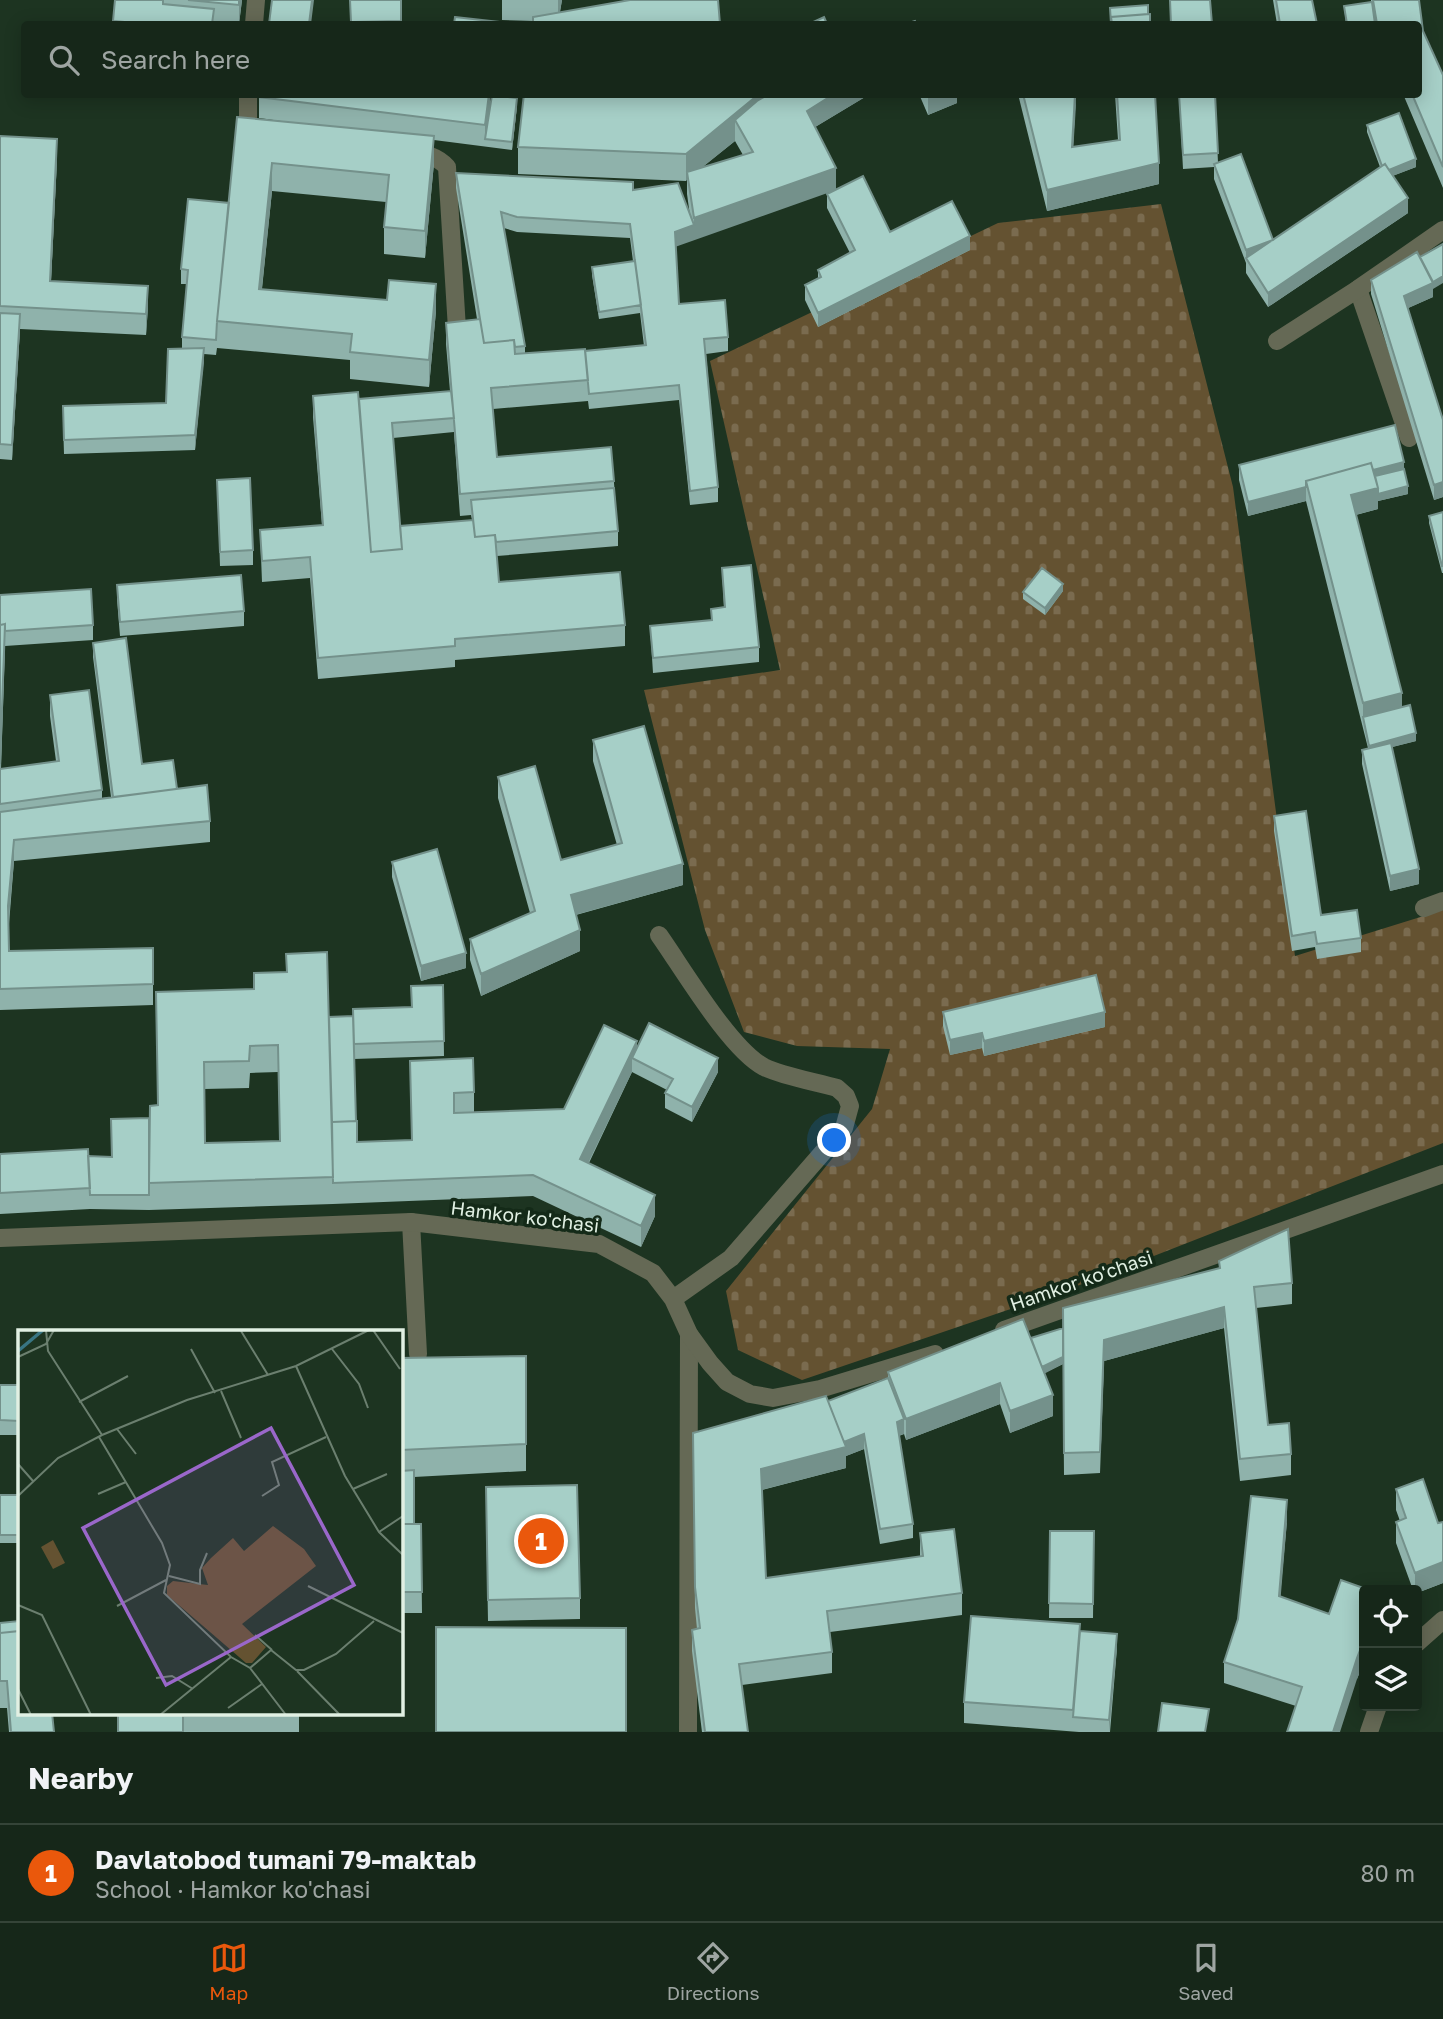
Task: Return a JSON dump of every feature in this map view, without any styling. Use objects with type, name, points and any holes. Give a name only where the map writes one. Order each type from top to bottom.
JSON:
[{"type":"street","points":[[254,21],[256,0]]},
{"type":"street","points":[[248,98],[247,125],[262,136],[276,138]]},
{"type":"street","points":[[400,151],[427,154],[440,159],[447,167],[457,329]]},
{"type":"street","points":[[1278,341],[1443,230]]},
{"type":"street","points":[[1358,289],[1409,438]]},
{"type":"street","points":[[1424,908],[1443,901]]},
{"type":"street","points":[[659,935],[722,1025],[745,1052],[764,1067],[837,1088],[846,1096],[850,1106],[844,1128],[732,1258],[673,1299]]},
{"type":"street","name":"Hamkor ko'chasi","points":[[993,1334],[1443,1174]]},
{"type":"street","points":[[411,1223],[418,1354]]},
{"type":"street","name":"Hamkor ko'chasi","points":[[0,1238],[411,1223],[599,1244],[653,1273],[673,1299],[689,1334],[727,1382],[750,1394],[773,1398],[901,1366],[954,1348]]},
{"type":"street","points":[[688,1732],[689,1334]]},
{"type":"street","points":[[1422,1639],[1443,1620]]},
{"type":"street","points":[[1369,1732],[1376,1711]]},
{"type":"green space","points":[[1161,204],[1233,487],[1295,956],[1443,910],[1443,1143],[1072,1288],[802,1380],[738,1350],[726,1291],[872,1109],[890,1049],[797,1046],[744,1032],[705,930],[644,690],[780,670],[710,361],[998,223]]},
{"type":"building","points":[[115,0],[163,0],[163,4],[214,9],[212,21],[113,21]]},
{"type":"building","points":[[188,0],[239,0],[239,5]]},
{"type":"building","points":[[272,0],[312,0],[309,21],[269,21]]},
{"type":"building","points":[[350,0],[401,0],[401,21],[351,21]]},
{"type":"building","points":[[630,0],[718,0],[720,21],[533,21],[533,17]]},
{"type":"building","points":[[1170,0],[1210,0],[1212,21],[1171,21]]},
{"type":"building","points":[[1276,0],[1312,0],[1316,21],[1280,21]]},
{"type":"building","points":[[1373,0],[1419,0],[1422,21],[1376,21]]},
{"type":"building","points":[[1372,2],[1375,21],[1346,21],[1344,6]]},
{"type":"building","points":[[1148,5],[1148,14],[1111,17],[1111,21],[1110,8]]},
{"type":"building","points":[[1150,14],[1150,21],[1112,21],[1111,17]]},
{"type":"building","points":[[455,17],[490,21],[454,21]]},
{"type":"building","points":[[1422,23],[1443,75],[1443,167],[1414,98],[1422,98]]},
{"type":"building","points":[[267,98],[488,98],[485,125]]},
{"type":"building","points":[[492,98],[517,98],[512,142],[485,139]]},
{"type":"building","points":[[524,98],[754,98],[686,154],[518,147]]},
{"type":"building","points":[[762,98],[828,98],[807,111],[836,168],[694,218],[687,172],[753,152],[735,120]]},
{"type":"building","points":[[1024,98],[1075,98],[1072,147],[1120,140],[1117,98],[1155,98],[1159,163],[1047,190]]},
{"type":"building","points":[[1179,98],[1215,98],[1218,153],[1183,155]]},
{"type":"building","points":[[1399,113],[1416,159],[1389,170],[1385,164],[1382,166],[1367,125]]},
{"type":"building","points":[[237,117],[434,136],[425,231],[384,227],[389,175],[272,163],[259,289],[387,300],[389,280],[436,284],[429,360],[350,352],[352,334],[217,321]]},
{"type":"building","points":[[0,136],[57,139],[50,281],[148,286],[146,314],[0,306]]},
{"type":"building","points":[[1241,154],[1273,240],[1246,250],[1214,164]]},
{"type":"building","points":[[1385,164],[1408,198],[1268,293],[1246,258]]},
{"type":"building","points":[[456,173],[633,182],[633,190],[678,183],[694,225],[675,232],[679,304],[725,300],[728,337],[704,339],[718,487],[690,491],[679,385],[589,394],[585,351],[646,345],[630,224],[517,217],[501,212],[525,346],[515,347],[514,340],[484,343]]},
{"type":"building","points":[[863,176],[890,232],[952,201],[970,236],[818,313],[805,285],[821,277],[818,270],[855,250],[827,194]]},
{"type":"building","points":[[188,199],[229,203],[216,340],[182,337],[188,270],[181,269]]},
{"type":"building","points":[[1443,244],[1443,276],[1433,282],[1420,257]]},
{"type":"building","points":[[1417,252],[1433,283],[1404,296],[1443,420],[1443,482],[1434,485],[1371,280]]},
{"type":"building","points":[[635,261],[641,305],[599,312],[592,267]]},
{"type":"building","points":[[0,313],[20,314],[12,445],[0,444]]},
{"type":"building","points":[[480,319],[484,343],[514,340],[515,354],[585,349],[588,380],[491,388],[497,457],[611,447],[614,481],[460,494],[446,323]]},
{"type":"building","points":[[204,348],[195,435],[64,440],[63,406],[166,403],[168,349]]},
{"type":"building","points":[[451,391],[454,418],[392,423],[402,549],[371,552],[359,399]]},
{"type":"building","points":[[358,392],[371,552],[402,549],[400,526],[473,520],[475,537],[495,535],[499,582],[620,572],[625,625],[455,639],[455,646],[318,658],[310,557],[262,561],[260,530],[323,525],[313,396]]},
{"type":"building","points":[[1395,425],[1404,462],[1373,470],[1371,463],[1306,481],[1306,487],[1248,502],[1239,465]]},
{"type":"building","points":[[1371,463],[1378,488],[1351,495],[1402,693],[1363,703],[1306,481]]},
{"type":"building","points":[[1404,469],[1408,486],[1378,494],[1375,476]]},
{"type":"building","points":[[250,478],[253,550],[220,552],[217,480]]},
{"type":"building","points":[[614,488],[618,531],[496,542],[495,535],[475,537],[471,500]]},
{"type":"building","points":[[1443,512],[1443,566],[1442,566],[1429,516]]},
{"type":"building","points":[[751,565],[759,647],[653,658],[650,626],[712,620],[711,609],[725,607],[722,568]]},
{"type":"building","points":[[1042,568],[1063,584],[1045,608],[1023,592]]},
{"type":"building","points":[[241,575],[244,611],[120,622],[117,585]]},
{"type":"building","points":[[91,589],[93,625],[5,631],[5,624],[0,625],[0,595]]},
{"type":"building","points":[[5,624],[0,764],[0,625]]},
{"type":"building","points":[[126,638],[142,764],[173,760],[177,789],[113,797],[93,643]]},
{"type":"building","points":[[89,690],[102,790],[0,804],[0,769],[59,761],[50,695]]},
{"type":"building","points":[[1410,705],[1416,733],[1369,746],[1363,717]]},
{"type":"building","points":[[644,726],[683,864],[571,895],[580,930],[481,974],[470,939],[535,911],[498,777],[535,766],[561,860],[622,843],[593,740]]},
{"type":"building","points":[[1391,743],[1419,869],[1390,876],[1362,750]]},
{"type":"building","points":[[207,785],[210,821],[14,840],[8,906],[9,951],[153,948],[153,984],[0,989],[0,812]]},
{"type":"building","points":[[1306,811],[1321,915],[1357,910],[1361,938],[1317,944],[1315,932],[1292,936],[1274,816]]},
{"type":"building","points":[[437,849],[466,953],[421,966],[392,862]]},
{"type":"building","points":[[327,952],[333,1177],[149,1183],[150,1106],[158,1105],[156,992],[254,989],[254,973],[287,972],[286,954]],"holes":[[[278,1045],[280,1141],[205,1143],[204,1062],[249,1061],[250,1046]]]},
{"type":"building","points":[[1096,975],[1105,1012],[984,1041],[982,1033],[950,1040],[943,1012]]},
{"type":"building","points":[[443,985],[444,1041],[354,1044],[353,1009],[412,1007],[411,986]]},
{"type":"building","points":[[353,1016],[356,1121],[332,1122],[329,1017]]},
{"type":"building","points":[[649,1023],[718,1058],[692,1107],[665,1093],[673,1079],[632,1058]]},
{"type":"building","points":[[604,1025],[637,1041],[580,1159],[655,1195],[641,1226],[533,1175],[333,1183],[332,1122],[357,1121],[357,1142],[412,1140],[410,1061],[473,1058],[474,1092],[454,1093],[454,1113],[564,1109]]},
{"type":"building","points":[[149,1118],[149,1195],[90,1195],[88,1156],[112,1157],[111,1119]]},
{"type":"building","points":[[88,1149],[90,1188],[0,1193],[0,1154]]},
{"type":"building","points":[[1288,1229],[1292,1283],[1254,1287],[1268,1425],[1289,1423],[1291,1454],[1240,1459],[1224,1307],[1104,1340],[1100,1452],[1064,1453],[1063,1308],[1220,1268],[1219,1261]]},
{"type":"building","points":[[1023,1319],[1053,1395],[1010,1411],[1000,1383],[906,1419],[888,1372]]},
{"type":"building","points":[[1063,1328],[1063,1357],[1042,1367],[1031,1338]]},
{"type":"building","points":[[526,1356],[526,1444],[402,1450],[402,1358]]},
{"type":"building","points":[[888,1378],[904,1419],[897,1422],[913,1524],[880,1529],[864,1434],[844,1442],[828,1401]]},
{"type":"building","points":[[0,1385],[18,1385],[18,1421],[0,1420]]},
{"type":"building","points":[[826,1396],[846,1447],[761,1469],[766,1578],[923,1556],[920,1533],[954,1529],[962,1593],[827,1611],[832,1652],[739,1664],[748,1732],[705,1732],[692,1630],[700,1628],[695,1587],[693,1433]]},
{"type":"building","points":[[414,1470],[414,1524],[402,1524],[402,1471]]},
{"type":"building","points":[[1423,1479],[1438,1523],[1443,1522],[1443,1562],[1415,1573],[1396,1522],[1406,1518],[1396,1489]]},
{"type":"building","points":[[577,1485],[580,1598],[488,1600],[486,1487]]},
{"type":"building","points":[[0,1495],[18,1495],[18,1535],[0,1535]]},
{"type":"building","points":[[1251,1496],[1287,1500],[1279,1596],[1329,1614],[1341,1580],[1359,1586],[1359,1653],[1333,1732],[1287,1732],[1302,1687],[1224,1662],[1238,1619]]},
{"type":"building","points":[[402,1524],[421,1524],[422,1592],[402,1592]]},
{"type":"building","points":[[1050,1531],[1094,1531],[1093,1604],[1049,1603]]},
{"type":"building","points":[[971,1616],[1080,1624],[1073,1710],[964,1702]]},
{"type":"building","points":[[18,1621],[18,1631],[0,1633],[0,1623]]},
{"type":"building","points":[[436,1627],[626,1628],[626,1732],[436,1732]]},
{"type":"building","points":[[18,1631],[18,1714],[52,1714],[54,1732],[11,1732],[7,1681],[0,1681],[0,1633]]},
{"type":"building","points":[[1080,1631],[1117,1634],[1109,1720],[1073,1717]]},
{"type":"building","points":[[1162,1703],[1209,1709],[1205,1732],[1158,1732]]},
{"type":"building","points":[[118,1714],[299,1714],[183,1716],[183,1732],[118,1732]]},
{"type":"place","name":"Davlatobod tumani 79-maktab","points":[[541,1541]]}]
